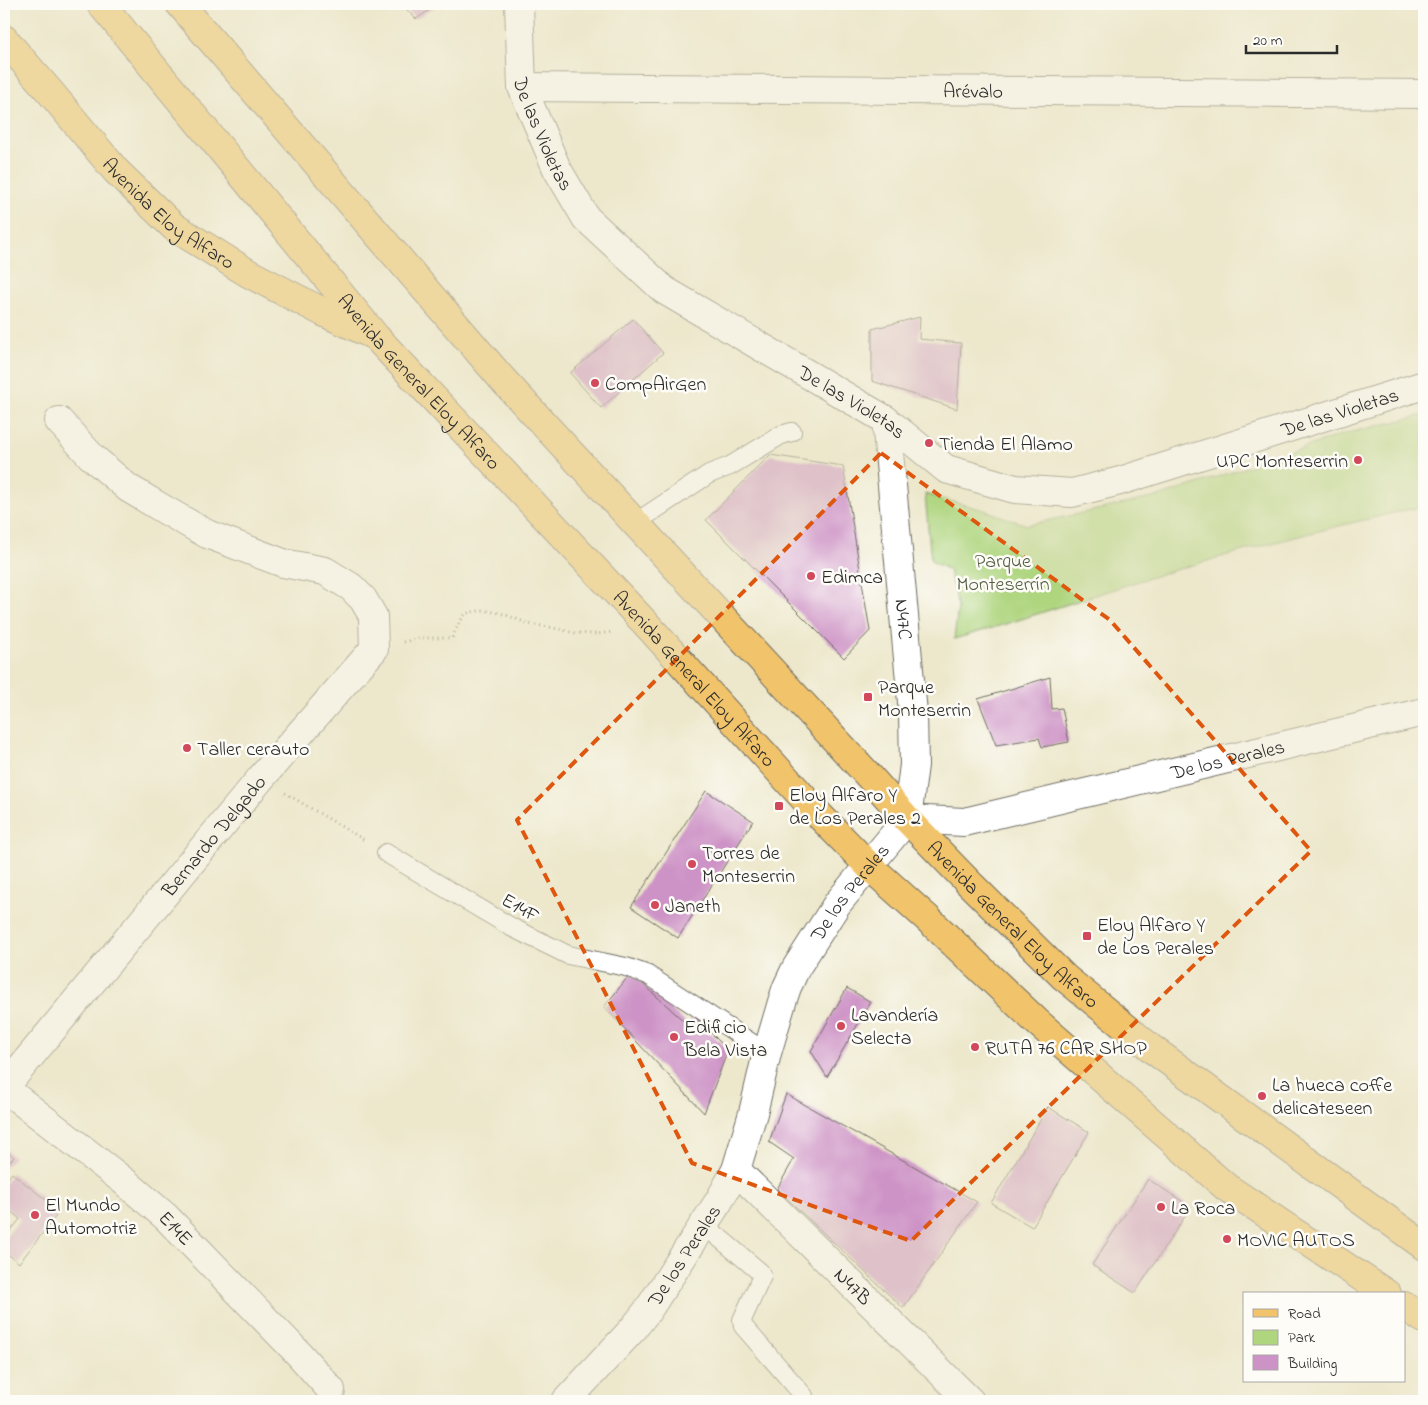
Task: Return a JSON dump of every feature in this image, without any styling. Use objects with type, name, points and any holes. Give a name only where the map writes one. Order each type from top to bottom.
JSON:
[{"type":"main road","name":"Avenida General Eloy Alfaro","points":[[100,4],[375,336],[648,626],[820,816],[870,866],[1036,1021],[1226,1186],[1383,1292]]},
{"type":"main road","name":"Avenida General Eloy Alfaro","points":[[180,4],[503,380],[907,819],[970,884],[1064,977],[1152,1049],[1424,1245]]},
{"type":"main road","name":"Avenida Eloy Alfaro","points":[[4,39],[116,172],[174,228],[256,277],[375,336]]},
{"type":"main road","points":[[1406,1307],[1424,1319]]},
{"type":"street","name":"De las Violetas","points":[[519,4],[522,87],[558,169],[586,218],[664,290],[886,420],[946,469],[1015,489],[1072,493],[1120,481],[1424,385]]},
{"type":"street","name":"Arévalo","points":[[522,87],[1424,94]]},
{"type":"street","name":"N47C","points":[[886,420],[913,713],[914,765],[907,819]]},
{"type":"street","points":[[59,422],[90,456],[128,488],[207,534],[283,563],[326,571],[351,587],[363,599],[373,616],[374,649]]},
{"type":"street","name":"Bernardo Delgado","points":[[4,1088],[261,778],[374,649]]},
{"type":"street","name":"De los Perales","points":[[566,1401],[633,1329],[648,1310],[704,1226],[736,1170],[782,1002],[796,968],[837,904],[907,819],[964,822],[1424,712]]},
{"type":"street","name":"E14E","points":[[4,1088],[166,1216],[299,1354],[331,1390]]},
{"type":"street","name":"N47B","points":[[736,1170],[970,1401]]},
{"type":"lane","points":[[635,524],[709,474],[730,466],[781,435],[792,432]]},
{"type":"lane","name":"E14F","points":[[386,853],[511,927],[568,955],[613,964],[648,975],[767,1053]]},
{"type":"lane","points":[[704,1226],[752,1263],[760,1272],[762,1276],[742,1320],[742,1326],[804,1396]]},
{"type":"path","points":[[374,649],[420,638],[452,638],[466,613],[484,610],[504,614],[529,624],[549,626],[575,633],[597,634],[648,626]]},
{"type":"path","points":[[261,778],[386,853]]},
{"type":"highlighted area","points":[[881,453],[1110,620],[1311,851],[911,1241],[692,1163],[517,820]]},
{"type":"green space","name":"Parque Monteserrín","points":[[1424,415],[1424,506],[1216,559],[954,639],[958,608],[949,570],[931,561],[925,494],[981,509],[1027,525],[1161,496],[1347,433]]},
{"type":"building","points":[[368,4],[398,4],[398,5],[371,10]]},
{"type":"building","points":[[401,4],[439,4],[416,19]]},
{"type":"building","points":[[920,317],[919,339],[961,343],[957,409],[872,381],[872,329]]},
{"type":"building","points":[[633,319],[663,353],[601,408],[570,373]]},
{"type":"building","name":"Edimca","points":[[770,455],[843,466],[870,631],[844,658],[706,520]]},
{"type":"building","points":[[1050,677],[1052,709],[1062,708],[1069,742],[1042,747],[1039,738],[996,745],[978,699]]},
{"type":"building","name":"Torres de Monteserrin","points":[[706,791],[753,821],[678,938],[631,907]]},
{"type":"building","name":"Edificio Bela Vista","points":[[631,973],[687,1024],[694,1016],[728,1050],[704,1113],[604,1007]]},
{"type":"building","name":"Lavandería Selecta","points":[[847,988],[871,1002],[827,1077],[811,1051]]},
{"type":"building","points":[[786,1094],[977,1202],[903,1308],[777,1189],[794,1159],[769,1142]]},
{"type":"building","points":[[1048,1107],[1089,1132],[1032,1227],[991,1203]]},
{"type":"building","points":[[4,1148],[14,1157],[4,1168]]},
{"type":"building","name":"El Mundo Automotriz","points":[[12,1173],[60,1211],[19,1263],[4,1251],[4,1239],[20,1219],[4,1206],[4,1184]]},
{"type":"building","points":[[1148,1179],[1191,1207],[1135,1293],[1092,1265]]},
{"type":"place","name":"CompAirGen","points":[[595,383]]},
{"type":"place","name":"Tienda El Alamo","points":[[929,443]]},
{"type":"place","name":"UPC Monteserrin","points":[[1358,460]]},
{"type":"place","name":"Edimca","points":[[811,576]]},
{"type":"place","name":"Parque Monteserrin","points":[[868,697]]},
{"type":"place","name":"Taller cerauto","points":[[187,748]]},
{"type":"place","name":"Eloy Alfaro Y de Los Perales 2","points":[[779,806]]},
{"type":"place","name":"Torres de Monteserrin","points":[[692,864]]},
{"type":"place","name":"Janeth","points":[[655,905]]},
{"type":"place","name":"Eloy Alfaro Y de Los Perales","points":[[1087,936]]},
{"type":"place","name":"Lavandería Selecta","points":[[841,1026]]},
{"type":"place","name":"Edificio Bela Vista","points":[[674,1037]]},
{"type":"place","name":"RUTA 76 CAR SHOP","points":[[975,1047]]},
{"type":"place","name":"La hueca coffe delicateseen","points":[[1262,1096]]},
{"type":"place","name":"La Roca","points":[[1161,1207]]},
{"type":"place","name":"El Mundo Automotriz","points":[[35,1215]]},
{"type":"place","name":"MOVIC AUTOS","points":[[1227,1239]]}]
